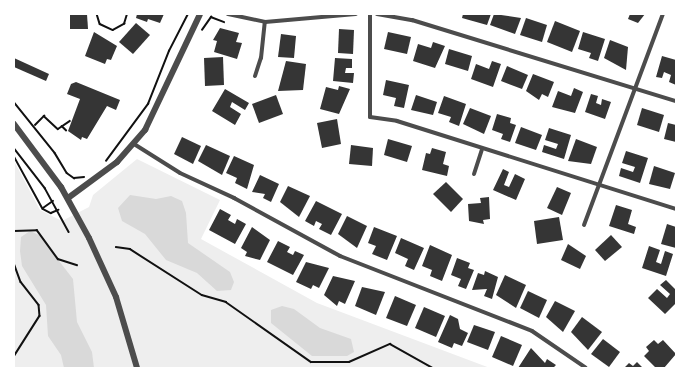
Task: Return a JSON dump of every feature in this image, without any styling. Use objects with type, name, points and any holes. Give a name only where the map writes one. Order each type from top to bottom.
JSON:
[{"type":"street","points":[[68,198],[117,162],[134,144],[159,105],[200,14]]},
{"type":"street","points":[[228,14],[265,22],[356,14]]},
{"type":"street","points":[[370,14],[370,117],[396,121],[482,150],[676,209]]},
{"type":"street","points":[[377,14],[412,20],[676,101]]},
{"type":"street","points":[[584,225],[600,187],[633,89],[663,14]]},
{"type":"street","points":[[255,76],[261,58],[265,22]]},
{"type":"street","points":[[14,124],[68,198],[96,250],[108,278],[138,368]]},
{"type":"street","points":[[134,144],[180,173],[340,256],[532,331],[586,368]]},
{"type":"street","points":[[474,174],[482,150]]},
{"type":"path","points":[[97,14],[100,24],[113,30],[124,24],[127,14]]},
{"type":"path","points":[[104,162],[148,104],[169,51],[188,14]]},
{"type":"path","points":[[202,30],[211,17],[224,22]]},
{"type":"path","points":[[14,102],[35,125],[67,173],[77,179],[87,176]]},
{"type":"path","points":[[35,125],[46,116],[58,129],[70,121]]},
{"type":"path","points":[[62,126],[66,130]]},
{"type":"path","points":[[14,148],[53,201],[69,232]]},
{"type":"path","points":[[14,156],[43,208],[51,213],[58,210]]},
{"type":"path","points":[[43,208],[53,201]]},
{"type":"path","points":[[14,231],[27,227],[37,230],[58,259],[77,265]]},
{"type":"path","points":[[116,247],[130,249],[202,295],[226,302],[310,362],[349,362],[390,344],[433,368]]},
{"type":"path","points":[[14,263],[24,287],[39,305],[40,316],[14,357]]},
{"type":"shaded area","points":[[137,159],[220,200],[201,239],[317,303],[490,368],[14,368],[14,161],[40,210],[62,221],[89,207],[93,195]]},
{"type":"shaded area","points":[[130,195],[156,199],[171,196],[182,201],[186,213],[188,243],[230,272],[234,282],[231,290],[217,291],[197,273],[166,260],[145,234],[122,221],[118,208]]},
{"type":"shaded area","points":[[30,231],[39,235],[73,279],[77,322],[92,352],[94,368],[64,368],[61,355],[48,336],[46,305],[22,266],[20,251],[21,237]]},
{"type":"shaded area","points":[[282,306],[294,309],[320,328],[351,339],[354,352],[347,356],[312,356],[271,323],[271,310]]},
{"type":"building","points":[[70,14],[87,14],[88,29],[70,29]]},
{"type":"building","points":[[137,14],[164,14],[160,23],[148,19],[147,22],[136,18]]},
{"type":"building","points":[[463,14],[491,14],[487,25],[462,18]]},
{"type":"building","points":[[494,14],[521,18],[515,34],[490,25]]},
{"type":"building","points":[[630,14],[645,14],[638,23],[628,19]]},
{"type":"building","points":[[526,18],[547,25],[542,42],[520,35]]},
{"type":"building","points":[[555,21],[580,31],[572,52],[547,42]]},
{"type":"building","points":[[136,23],[150,35],[133,54],[119,42]]},
{"type":"building","points":[[220,28],[239,33],[236,42],[242,43],[237,59],[214,52],[217,41],[213,40]]},
{"type":"building","points":[[339,29],[354,30],[353,54],[338,53]]},
{"type":"building","points":[[94,32],[117,46],[111,60],[107,59],[105,64],[85,56]]},
{"type":"building","points":[[388,32],[411,37],[407,54],[384,49]]},
{"type":"building","points":[[583,32],[605,39],[598,61],[589,58],[591,53],[578,49]]},
{"type":"building","points":[[281,34],[296,36],[294,58],[278,57]]},
{"type":"building","points":[[610,40],[628,47],[626,70],[604,58]]},
{"type":"building","points":[[433,42],[445,46],[435,68],[413,61],[418,44],[431,48]]},
{"type":"building","points":[[449,49],[472,56],[468,71],[445,64]]},
{"type":"building","points":[[662,56],[676,60],[676,85],[669,82],[671,75],[664,72],[662,78],[656,77]]},
{"type":"building","points":[[223,57],[224,85],[205,86],[204,58]]},
{"type":"building","points":[[14,58],[49,74],[46,81],[14,67]]},
{"type":"building","points":[[335,58],[352,59],[352,68],[346,68],[345,73],[354,73],[353,83],[333,81]]},
{"type":"building","points":[[286,61],[306,64],[303,90],[278,91]]},
{"type":"building","points":[[492,61],[501,64],[493,87],[471,79],[476,64],[489,69]]},
{"type":"building","points":[[507,66],[528,75],[522,89],[501,81]]},
{"type":"building","points":[[533,74],[554,82],[548,97],[542,94],[539,100],[526,91]]},
{"type":"building","points":[[386,80],[409,85],[404,108],[394,106],[396,98],[383,95]]},
{"type":"building","points":[[76,82],[120,100],[116,110],[107,106],[87,139],[82,137],[81,140],[68,131],[80,99],[67,94],[71,84]]},
{"type":"building","points":[[339,86],[350,89],[339,114],[320,109],[326,87],[338,90]]},
{"type":"building","points":[[574,88],[583,92],[575,113],[552,107],[558,91],[571,96]]},
{"type":"building","points":[[225,89],[249,103],[245,110],[232,102],[230,107],[241,114],[235,125],[212,111]]},
{"type":"building","points":[[591,94],[598,96],[596,103],[601,105],[602,99],[611,102],[605,119],[585,112]]},
{"type":"building","points":[[276,95],[283,114],[259,123],[252,104]]},
{"type":"building","points":[[416,95],[437,102],[433,115],[411,110]]},
{"type":"building","points":[[444,96],[466,104],[459,126],[449,122],[451,117],[438,113]]},
{"type":"building","points":[[470,108],[491,116],[484,134],[463,124]]},
{"type":"building","points":[[642,108],[664,115],[659,132],[637,125]]},
{"type":"building","points":[[497,114],[511,118],[510,123],[516,125],[510,142],[501,139],[503,134],[492,130]]},
{"type":"building","points":[[337,119],[341,144],[322,148],[317,123]]},
{"type":"building","points":[[668,123],[676,125],[676,142],[664,139]]},
{"type":"building","points":[[521,127],[542,135],[536,150],[515,143]]},
{"type":"building","points":[[549,128],[571,135],[564,159],[542,152],[544,145],[556,149],[558,144],[545,140]]},
{"type":"building","points":[[182,137],[201,146],[193,164],[174,154]]},
{"type":"building","points":[[388,139],[412,146],[407,162],[384,155]]},
{"type":"building","points":[[576,139],[597,147],[591,164],[568,161]]},
{"type":"building","points":[[206,145],[230,156],[222,175],[198,161]]},
{"type":"building","points":[[351,145],[373,148],[372,166],[349,164]]},
{"type":"building","points":[[432,148],[446,152],[443,164],[449,166],[447,176],[422,170],[426,153],[430,154]]},
{"type":"building","points":[[626,151],[648,158],[640,183],[619,176],[621,168],[633,172],[635,167],[622,163]]},
{"type":"building","points":[[234,156],[254,165],[247,189],[235,183],[237,178],[226,173]]},
{"type":"building","points":[[654,166],[675,173],[670,189],[649,184]]},
{"type":"building","points":[[503,169],[509,172],[504,185],[509,187],[515,174],[525,179],[516,200],[493,190]]},
{"type":"building","points":[[260,175],[279,184],[271,202],[263,198],[265,194],[252,192]]},
{"type":"building","points":[[446,182],[463,199],[451,212],[433,194]]},
{"type":"building","points":[[288,186],[310,196],[299,217],[280,202]]},
{"type":"building","points":[[557,187],[571,193],[562,215],[547,208]]},
{"type":"building","points":[[489,197],[490,219],[483,220],[484,224],[469,221],[468,204],[481,203],[480,198]]},
{"type":"building","points":[[316,201],[342,214],[331,235],[319,229],[322,224],[316,221],[314,226],[305,221]]},
{"type":"building","points":[[616,205],[632,210],[628,224],[636,227],[634,234],[609,226]]},
{"type":"building","points":[[220,209],[231,215],[228,220],[235,224],[237,219],[246,224],[235,244],[209,230]]},
{"type":"building","points":[[347,216],[367,226],[357,248],[338,234]]},
{"type":"building","points":[[559,217],[563,240],[537,244],[534,221]]},
{"type":"building","points":[[667,224],[676,227],[676,248],[661,244]]},
{"type":"building","points":[[252,227],[270,240],[260,260],[245,256],[247,252],[241,248]]},
{"type":"building","points":[[374,227],[397,236],[387,260],[372,254],[376,246],[368,243]]},
{"type":"building","points":[[611,235],[622,247],[605,261],[595,250]]},
{"type":"building","points":[[401,238],[424,248],[414,270],[405,266],[408,259],[395,253]]},
{"type":"building","points":[[278,241],[290,247],[287,252],[293,255],[295,251],[304,255],[293,275],[267,262]]},
{"type":"building","points":[[568,244],[586,256],[580,269],[561,260]]},
{"type":"building","points":[[430,245],[452,255],[442,281],[430,276],[432,270],[422,266]]},
{"type":"building","points":[[649,246],[660,250],[656,262],[661,264],[665,251],[673,254],[666,276],[642,268]]},
{"type":"building","points":[[457,258],[470,263],[468,268],[474,270],[466,289],[458,286],[461,279],[451,275]]},
{"type":"building","points":[[306,262],[329,268],[319,288],[313,285],[311,289],[296,282]]},
{"type":"building","points":[[485,271],[498,277],[492,299],[484,296],[487,289],[472,290],[478,273],[484,275]]},
{"type":"building","points":[[505,275],[526,285],[516,308],[496,295]]},
{"type":"building","points":[[333,276],[355,281],[345,304],[339,301],[337,306],[324,295]]},
{"type":"building","points":[[666,280],[676,290],[676,303],[665,314],[648,298],[657,289],[667,298],[670,294],[660,285]]},
{"type":"building","points":[[362,287],[385,292],[376,315],[355,306]]},
{"type":"building","points":[[528,291],[547,300],[539,318],[520,308]]},
{"type":"building","points":[[395,296],[416,305],[407,326],[386,318]]},
{"type":"building","points":[[555,301],[575,311],[563,332],[546,317]]},
{"type":"building","points":[[424,307],[445,316],[436,337],[415,328]]},
{"type":"building","points":[[450,315],[458,319],[460,329],[468,333],[462,346],[454,343],[452,348],[438,342]]},
{"type":"building","points":[[582,317],[602,332],[588,350],[571,332]]},
{"type":"building","points":[[474,325],[495,332],[488,350],[467,342]]},
{"type":"building","points":[[501,336],[522,345],[513,366],[492,357]]},
{"type":"building","points":[[603,339],[620,352],[609,367],[591,354]]},
{"type":"building","points":[[654,340],[658,344],[663,340],[676,354],[664,368],[656,368],[644,356],[649,351],[646,347]]},
{"type":"building","points":[[531,348],[545,363],[547,359],[556,365],[553,368],[518,368]]},
{"type":"building","points":[[637,362],[643,368],[624,368],[629,363],[633,366]]}]
